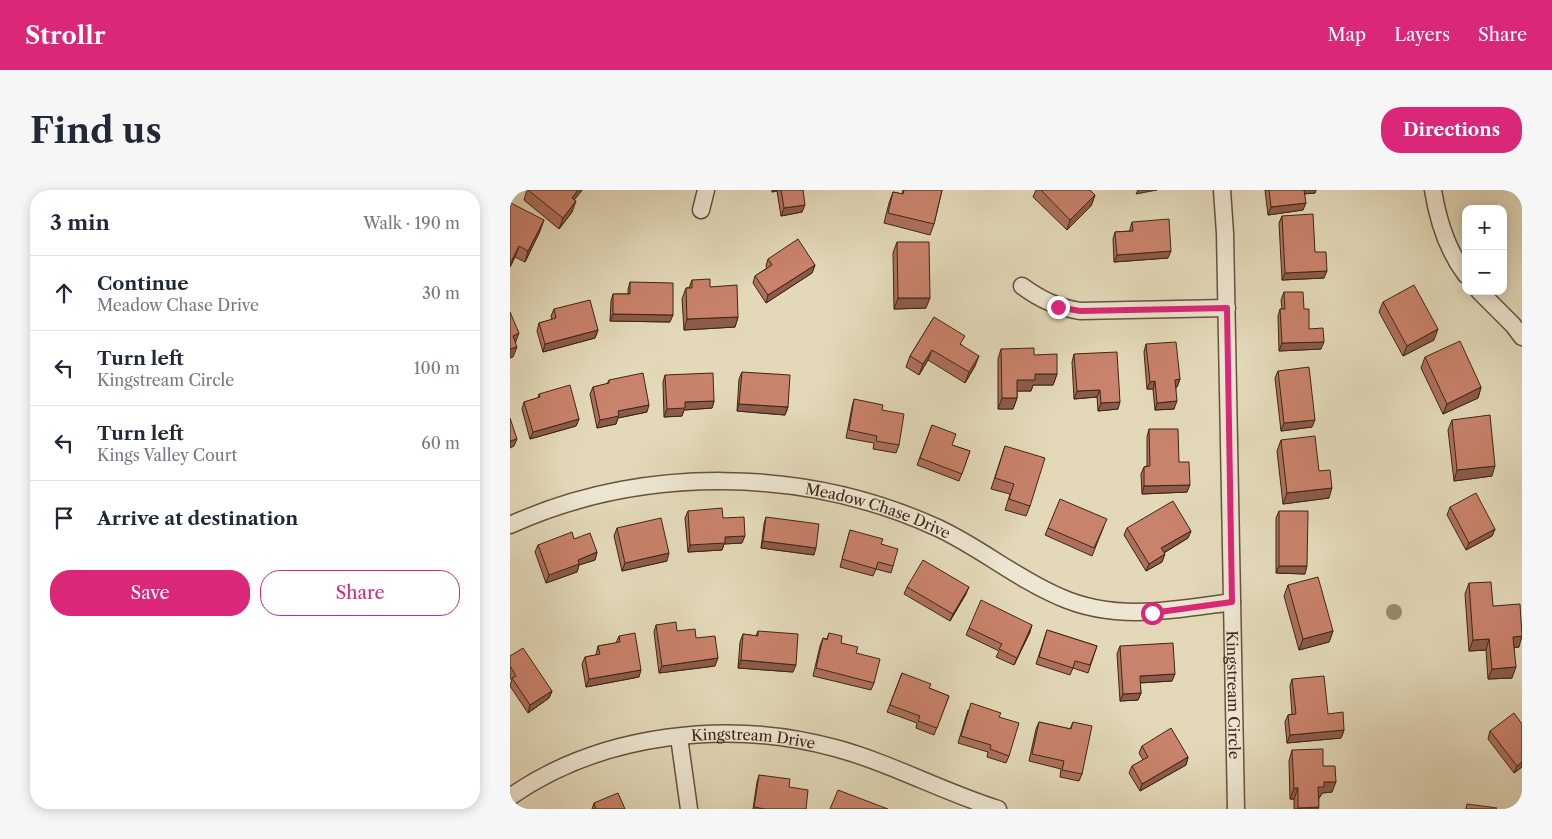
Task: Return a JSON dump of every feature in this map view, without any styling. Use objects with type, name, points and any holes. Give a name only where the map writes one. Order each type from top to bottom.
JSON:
[{"type":"street","points":[[701,210],[706,190]]},
{"type":"street","name":"Kingstream Circle","points":[[1222,190],[1227,308],[1236,809]]},
{"type":"street","points":[[1433,190],[1437,213],[1446,240],[1462,268]]},
{"type":"street","points":[[1022,286],[1058,307],[1080,311],[1227,308]]},
{"type":"street","points":[[1483,295],[1513,325],[1522,337]]},
{"type":"street","name":"Meadow Chase Drive","points":[[510,525],[576,501],[622,490],[673,483],[720,481],[769,483],[838,494],[888,509],[938,528],[983,552],[1053,594],[1090,607],[1120,612],[1152,613],[1232,602]]},
{"type":"street","name":"Kingstream Drive","points":[[512,790],[587,758],[631,745],[679,736],[746,734],[790,738],[834,748],[998,809]]},
{"type":"street","points":[[679,736],[689,809]]},
{"type":"building","points":[[528,190],[578,190],[572,198],[576,201],[563,218]]},
{"type":"building","points":[[781,190],[803,190],[805,205],[784,208]]},
{"type":"building","points":[[904,190],[942,190],[934,224],[888,213],[893,192],[903,194]]},
{"type":"building","points":[[1041,190],[1090,190],[1095,195],[1070,220]]},
{"type":"building","points":[[1269,190],[1304,190],[1306,203],[1271,207]]},
{"type":"building","points":[[511,203],[544,220],[528,251],[519,246],[510,264],[510,206]]},
{"type":"building","points":[[1313,214],[1315,252],[1326,252],[1327,271],[1285,273],[1282,216]]},
{"type":"building","points":[[1169,219],[1171,251],[1117,255],[1115,232],[1133,231],[1132,222]]},
{"type":"building","points":[[798,239],[815,265],[768,295],[755,276],[772,265],[768,259]]},
{"type":"building","points":[[897,242],[929,242],[930,298],[898,298]]},
{"type":"building","points":[[710,279],[710,287],[737,285],[738,317],[687,319],[686,288],[692,288],[692,280]]},
{"type":"building","points":[[630,282],[673,283],[673,315],[613,314],[613,294],[630,294]]},
{"type":"building","points":[[1414,285],[1438,329],[1407,346],[1383,302]]},
{"type":"building","points":[[1284,292],[1303,292],[1304,309],[1309,309],[1309,329],[1323,328],[1324,342],[1282,343],[1280,309],[1285,309]]},
{"type":"building","points":[[590,300],[598,330],[545,344],[539,323],[556,318],[554,309]]},
{"type":"building","points":[[510,312],[519,333],[513,336],[517,347],[510,349]]},
{"type":"building","points":[[934,317],[965,336],[960,344],[979,356],[969,372],[932,350],[923,364],[910,356]]},
{"type":"building","points":[[1460,341],[1481,387],[1447,404],[1425,357]]},
{"type":"building","points":[[1176,342],[1180,379],[1175,380],[1177,401],[1157,403],[1155,381],[1150,382],[1146,344]]},
{"type":"building","points":[[1034,348],[1034,355],[1057,354],[1057,374],[1035,374],[1035,380],[1017,380],[1017,398],[1002,398],[1001,349]]},
{"type":"building","points":[[1117,352],[1120,402],[1101,403],[1100,390],[1077,391],[1074,354]]},
{"type":"building","points":[[1309,367],[1315,420],[1284,423],[1278,371]]},
{"type":"building","points":[[742,372],[790,375],[788,407],[739,404]]},
{"type":"building","points":[[643,373],[649,405],[618,411],[619,416],[600,420],[593,387],[609,383],[609,380]]},
{"type":"building","points":[[713,373],[714,401],[685,402],[685,408],[667,409],[665,375]]},
{"type":"building","points":[[570,385],[579,419],[533,432],[524,402],[540,397],[539,394]]},
{"type":"building","points":[[854,399],[883,405],[882,410],[904,414],[899,445],[876,441],[877,436],[849,430]]},
{"type":"building","points":[[1490,415],[1495,466],[1457,470],[1452,420]]},
{"type":"building","points":[[510,418],[517,439],[510,441]]},
{"type":"building","points":[[932,425],[956,434],[952,445],[970,451],[962,474],[920,458]]},
{"type":"building","points":[[1149,429],[1178,429],[1179,462],[1189,462],[1190,485],[1144,486],[1144,467],[1150,466]]},
{"type":"building","points":[[1315,436],[1319,471],[1330,470],[1332,488],[1287,493],[1281,440]]},
{"type":"building","points":[[1005,446],[1045,458],[1030,506],[1009,499],[1014,484],[995,478]]},
{"type":"building","points":[[1476,493],[1495,529],[1469,543],[1450,507]]},
{"type":"building","points":[[1060,499],[1107,519],[1094,548],[1048,528]]},
{"type":"building","points":[[1173,501],[1191,531],[1161,548],[1165,554],[1149,564],[1127,528]]},
{"type":"building","points":[[722,508],[723,518],[744,517],[745,536],[725,537],[725,543],[690,545],[688,511]]},
{"type":"building","points":[[1279,511],[1308,511],[1307,566],[1279,566]]},
{"type":"building","points":[[766,517],[819,524],[816,548],[763,541]]},
{"type":"building","points":[[661,518],[669,553],[625,563],[617,528]]},
{"type":"building","points":[[850,530],[883,539],[881,544],[898,549],[893,566],[878,562],[876,569],[842,559]]},
{"type":"building","points":[[572,532],[574,539],[590,533],[597,552],[578,560],[579,564],[549,575],[538,545]]},
{"type":"building","points":[[923,560],[969,587],[953,614],[907,587]]},
{"type":"building","points":[[1318,577],[1333,631],[1303,639],[1288,585]]},
{"type":"building","points":[[1491,582],[1493,606],[1520,604],[1522,636],[1513,637],[1516,667],[1492,669],[1489,639],[1473,640],[1469,583]]},
{"type":"building","points":[[981,600],[1032,625],[1017,658],[999,649],[1002,644],[969,628]]},
{"type":"building","points":[[676,622],[677,631],[695,629],[696,638],[715,636],[718,658],[662,666],[656,625]]},
{"type":"building","points":[[1047,630],[1097,646],[1090,665],[1075,661],[1073,668],[1039,657]]},
{"type":"building","points":[[758,631],[798,634],[796,665],[741,660],[743,634],[758,636]]},
{"type":"building","points":[[635,633],[641,670],[589,679],[585,657],[600,654],[598,646],[620,642],[619,636]]},
{"type":"building","points":[[829,633],[842,636],[841,643],[858,647],[856,653],[880,659],[874,683],[816,668],[823,638],[827,640]]},
{"type":"building","points":[[1173,643],[1175,674],[1140,676],[1141,693],[1123,694],[1120,646]]},
{"type":"building","points":[[523,648],[552,691],[530,705],[512,678],[516,676],[510,666],[510,656]]},
{"type":"building","points":[[902,673],[931,684],[929,688],[949,696],[937,728],[918,721],[920,716],[890,705]]},
{"type":"building","points":[[1324,676],[1328,714],[1343,712],[1344,730],[1290,735],[1288,715],[1296,714],[1292,679]]},
{"type":"building","points":[[971,703],[1001,713],[999,717],[1019,723],[1009,756],[990,749],[991,745],[961,736]]},
{"type":"building","points":[[1514,713],[1522,724],[1522,762],[1517,766],[1490,731]]},
{"type":"building","points":[[1039,722],[1071,729],[1073,722],[1092,726],[1082,774],[1062,770],[1064,761],[1032,754]]},
{"type":"building","points":[[1171,728],[1188,757],[1142,784],[1132,766],[1148,757],[1142,746]]},
{"type":"building","points":[[1323,749],[1323,766],[1335,766],[1336,782],[1324,782],[1324,787],[1318,787],[1319,807],[1298,808],[1298,788],[1294,788],[1292,750]]},
{"type":"building","points":[[759,775],[790,779],[789,787],[808,790],[806,809],[765,809],[754,807]]},
{"type":"building","points":[[838,790],[888,809],[830,809]]},
{"type":"building","points":[[618,793],[625,809],[596,809],[594,803]]},
{"type":"building","points":[[1467,804],[1497,808],[1466,809]]},
{"type":"route","points":[[1058,307],[1080,311],[1227,308],[1232,602],[1152,613]]}]
